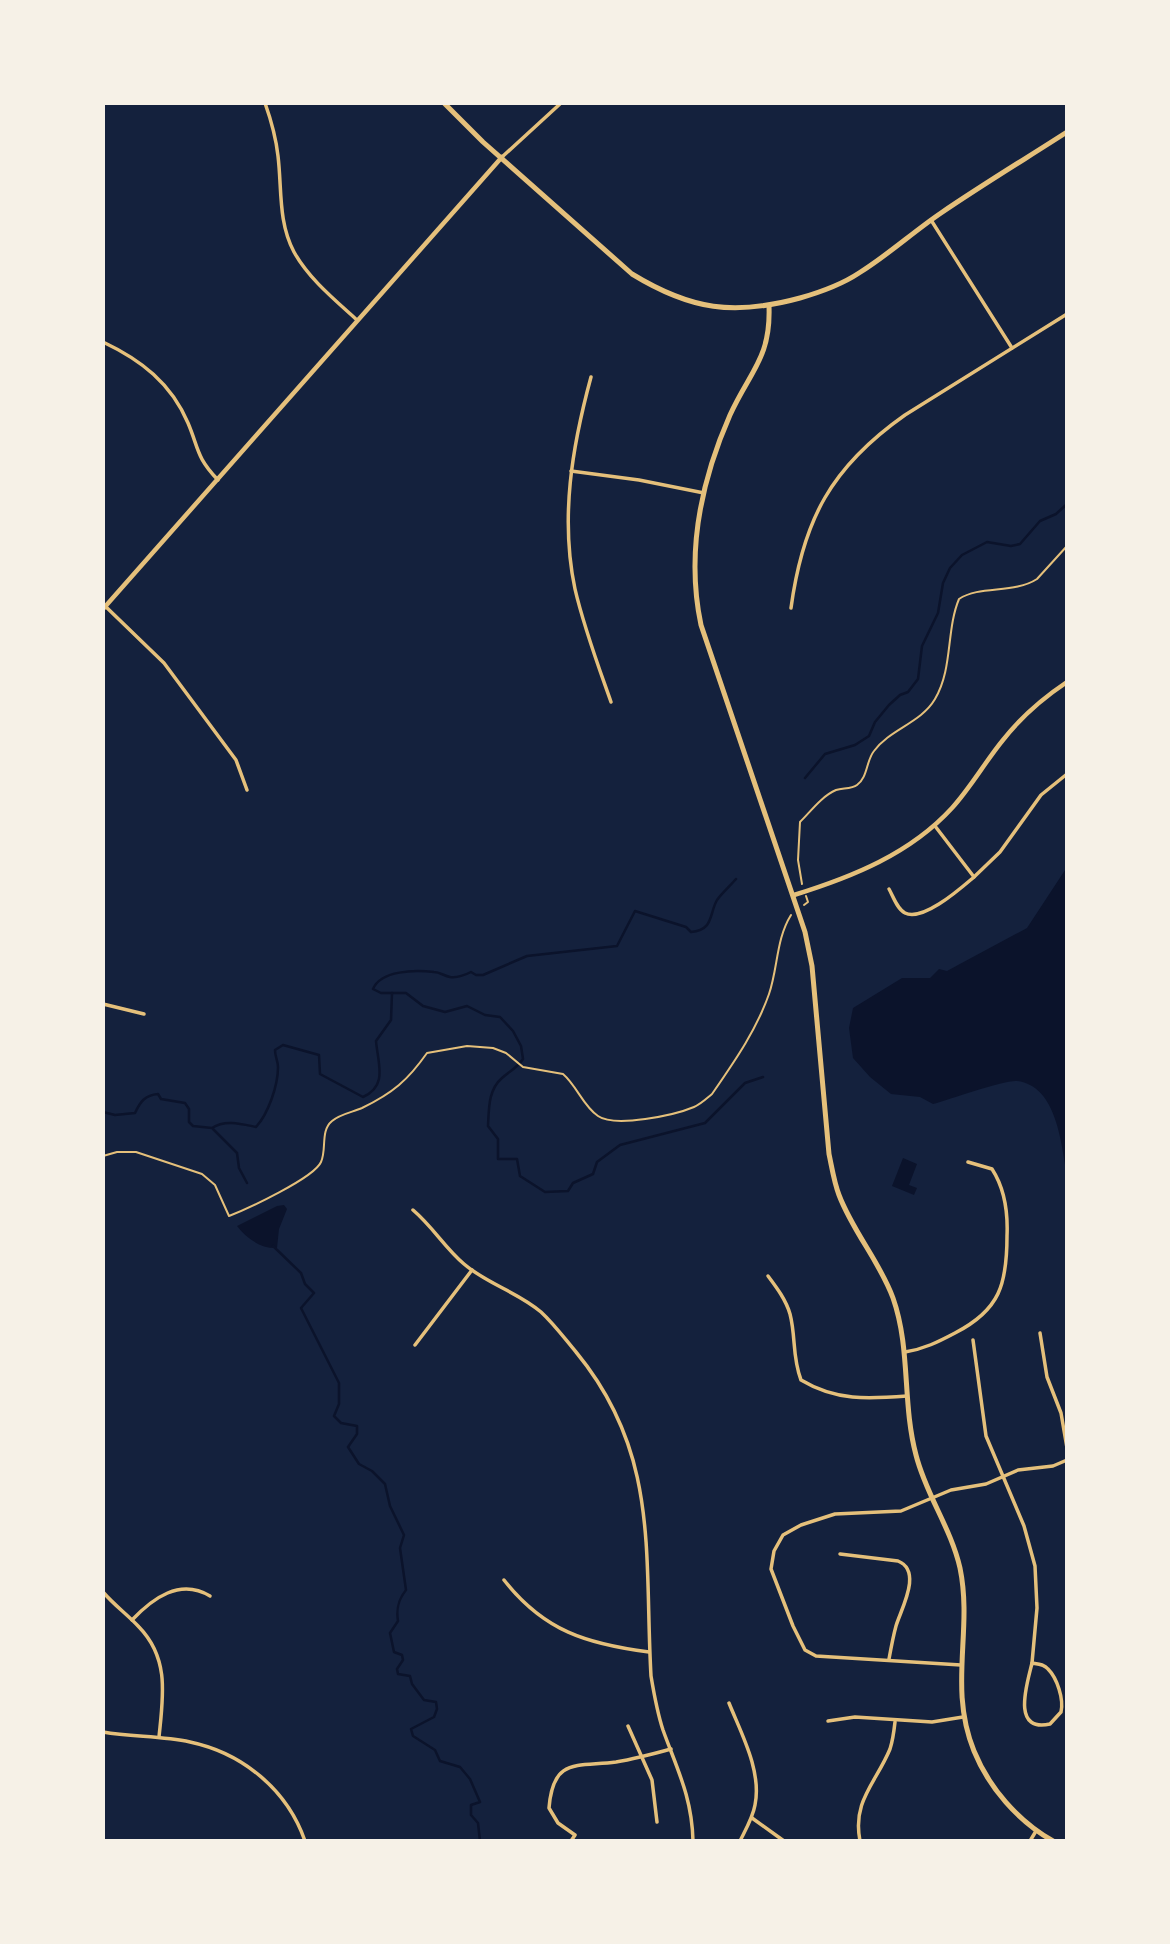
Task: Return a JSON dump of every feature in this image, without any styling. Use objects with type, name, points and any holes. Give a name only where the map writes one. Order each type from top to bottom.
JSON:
[{"type":"main road","points":[[444,103],[615,261],[647,283],[687,300],[735,309],[769,306],[816,293],[849,279],[931,220],[1067,132]]},
{"type":"main road","points":[[769,306],[770,325],[766,344],[731,412],[704,493],[694,562],[695,595],[701,625],[806,932],[812,966],[833,1174],[843,1203],[893,1297],[905,1352],[907,1396],[916,1455],[931,1498],[948,1532],[960,1570],[964,1609],[960,1697],[963,1717],[974,1751],[992,1784],[1014,1811],[1037,1832],[1052,1841]]},
{"type":"street","points":[[265,103],[275,136],[281,206],[290,243],[310,274],[357,320]]},
{"type":"street","points":[[247,790],[236,760],[164,663],[104,606],[502,158],[561,103]]},
{"type":"street","points":[[931,220],[1012,348]]},
{"type":"street","points":[[791,608],[796,571],[809,530],[829,491],[865,446],[904,416],[1067,314]]},
{"type":"street","points":[[103,342],[139,362],[163,382],[184,414],[202,462],[218,480]]},
{"type":"street","points":[[591,377],[571,471],[568,532],[575,587],[590,643],[611,702]]},
{"type":"street","points":[[571,471],[639,480],[704,493]]},
{"type":"street","points":[[794,895],[878,863],[898,853],[935,826],[961,798],[1020,720],[1067,682]]},
{"type":"street","points":[[889,889],[901,910],[913,915],[922,913],[956,892],[1000,852],[1041,794],[1067,774]]},
{"type":"street","points":[[935,826],[974,877]]},
{"type":"street","points":[[103,1004],[144,1014]]},
{"type":"street","points":[[905,1352],[928,1347],[976,1321],[995,1302],[1001,1289],[1006,1273],[1007,1227],[1000,1181],[992,1169],[968,1162]]},
{"type":"street","points":[[413,1210],[472,1270],[526,1301],[551,1322],[599,1383],[620,1423],[635,1464],[645,1513],[649,1652],[655,1700],[687,1791],[693,1841]]},
{"type":"street","points":[[415,1345],[472,1270]]},
{"type":"street","points":[[768,1276],[782,1295],[790,1313],[793,1354],[801,1380],[819,1391],[853,1398],[907,1396]]},
{"type":"street","points":[[1040,1333],[1047,1377],[1061,1413],[1067,1448]]},
{"type":"street","points":[[973,1340],[982,1418],[992,1454],[1024,1526],[1035,1566],[1037,1608],[1032,1662],[1024,1695],[1025,1711],[1033,1722],[1044,1726],[1058,1717],[1062,1698],[1050,1671],[1043,1665],[1032,1662]]},
{"type":"street","points":[[961,1665],[816,1656],[805,1650],[771,1569],[774,1551],[783,1535],[802,1525],[835,1514],[901,1511],[951,1490],[986,1484],[1018,1470],[1053,1466],[1067,1460]]},
{"type":"street","points":[[841,1554],[898,1561],[905,1564],[909,1570],[906,1603],[897,1623],[889,1659]]},
{"type":"street","points":[[504,1580],[520,1600],[538,1615],[569,1634],[601,1645],[649,1652]]},
{"type":"street","points":[[132,1620],[161,1595],[180,1588],[195,1590],[209,1597]]},
{"type":"street","points":[[103,1592],[132,1620],[155,1648],[163,1671],[159,1737]]},
{"type":"street","points":[[729,1703],[750,1755],[755,1778],[756,1802],[752,1818],[740,1841]]},
{"type":"street","points":[[828,1721],[855,1717],[932,1722],[963,1717]]},
{"type":"street","points":[[860,1841],[857,1821],[861,1804],[889,1751],[895,1721]]},
{"type":"street","points":[[628,1726],[652,1780],[657,1822]]},
{"type":"street","points":[[103,1732],[159,1737],[207,1746],[229,1755],[252,1769],[283,1800],[296,1820],[304,1841]]},
{"type":"street","points":[[571,1841],[575,1835],[558,1823],[549,1808],[555,1780],[567,1768],[579,1764],[607,1763],[671,1749]]},
{"type":"street","points":[[752,1818],[784,1841]]},
{"type":"street","points":[[1030,1841],[1037,1832]]},
{"type":"path","points":[[805,891],[798,860],[800,822],[825,796],[835,790],[857,786],[865,776],[874,750],[913,722],[936,697],[945,670],[958,599],[973,592],[996,591],[1031,583],[1067,546]]},
{"type":"path","points":[[103,1156],[117,1152],[136,1152],[202,1174],[215,1185],[229,1216],[293,1184],[316,1169],[323,1155],[326,1131],[333,1120],[396,1089],[410,1077],[427,1053],[467,1046],[493,1048],[506,1053],[522,1067],[537,1072],[563,1074],[590,1109],[603,1119],[618,1122],[684,1110],[704,1101],[712,1094],[760,1018],[773,981],[778,946],[792,914]]},
{"type":"water","points":[[1067,867],[1067,1175],[1055,1118],[1041,1093],[1030,1085],[1010,1082],[933,1104],[920,1097],[891,1094],[870,1077],[853,1058],[849,1028],[853,1008],[902,978],[930,978],[939,969],[947,971],[1027,928]]},
{"type":"water","points":[[903,1158],[917,1164],[909,1185],[917,1188],[914,1195],[892,1186]]},
{"type":"water","points":[[284,1205],[287,1209],[279,1229],[277,1248],[254,1242],[237,1226],[277,1206]]},
{"type":"waterway","points":[[805,778],[825,754],[855,745],[869,736],[875,722],[889,705],[908,692],[918,679],[922,646],[938,613],[943,583],[950,568],[962,555],[987,542],[1011,546],[1020,544],[1040,521],[1056,514],[1067,504]]},
{"type":"waterway","points":[[736,879],[717,900],[707,925],[698,931],[691,932],[686,927],[635,911],[617,946],[527,956],[483,975],[471,972],[452,977],[436,972],[399,973],[383,978],[373,989],[381,993],[406,993],[423,1006],[445,1012],[467,1006],[485,1015],[500,1017],[513,1031],[521,1046],[523,1059],[494,1088],[488,1126],[498,1139],[498,1159],[517,1159],[520,1176],[545,1192],[568,1191],[573,1183],[593,1174],[597,1162],[620,1145],[705,1123],[745,1083],[763,1077]]},
{"type":"waterway","points":[[103,1112],[115,1115],[135,1113],[144,1100],[158,1094],[161,1099],[185,1103],[189,1109],[189,1122],[193,1126],[212,1128],[234,1123],[256,1127],[272,1099],[278,1074],[275,1050],[283,1045],[319,1055],[320,1074],[363,1097],[371,1092],[379,1081],[376,1041],[391,1020],[392,993]]},
{"type":"waterway","points":[[213,1129],[237,1153],[239,1168],[247,1183]]},
{"type":"waterway","points":[[273,1246],[301,1273],[305,1284],[314,1293],[301,1308],[339,1383],[339,1404],[334,1416],[341,1423],[357,1426],[357,1434],[348,1447],[359,1464],[372,1471],[385,1484],[390,1506],[404,1535],[400,1548],[406,1590],[398,1605],[398,1621],[390,1633],[394,1652],[402,1655],[403,1660],[397,1669],[398,1674],[410,1676],[412,1684],[424,1700],[436,1702],[437,1709],[434,1717],[411,1729],[413,1736],[435,1750],[440,1761],[460,1767],[470,1779],[480,1802],[471,1805],[471,1815],[478,1823],[480,1841]]}]
